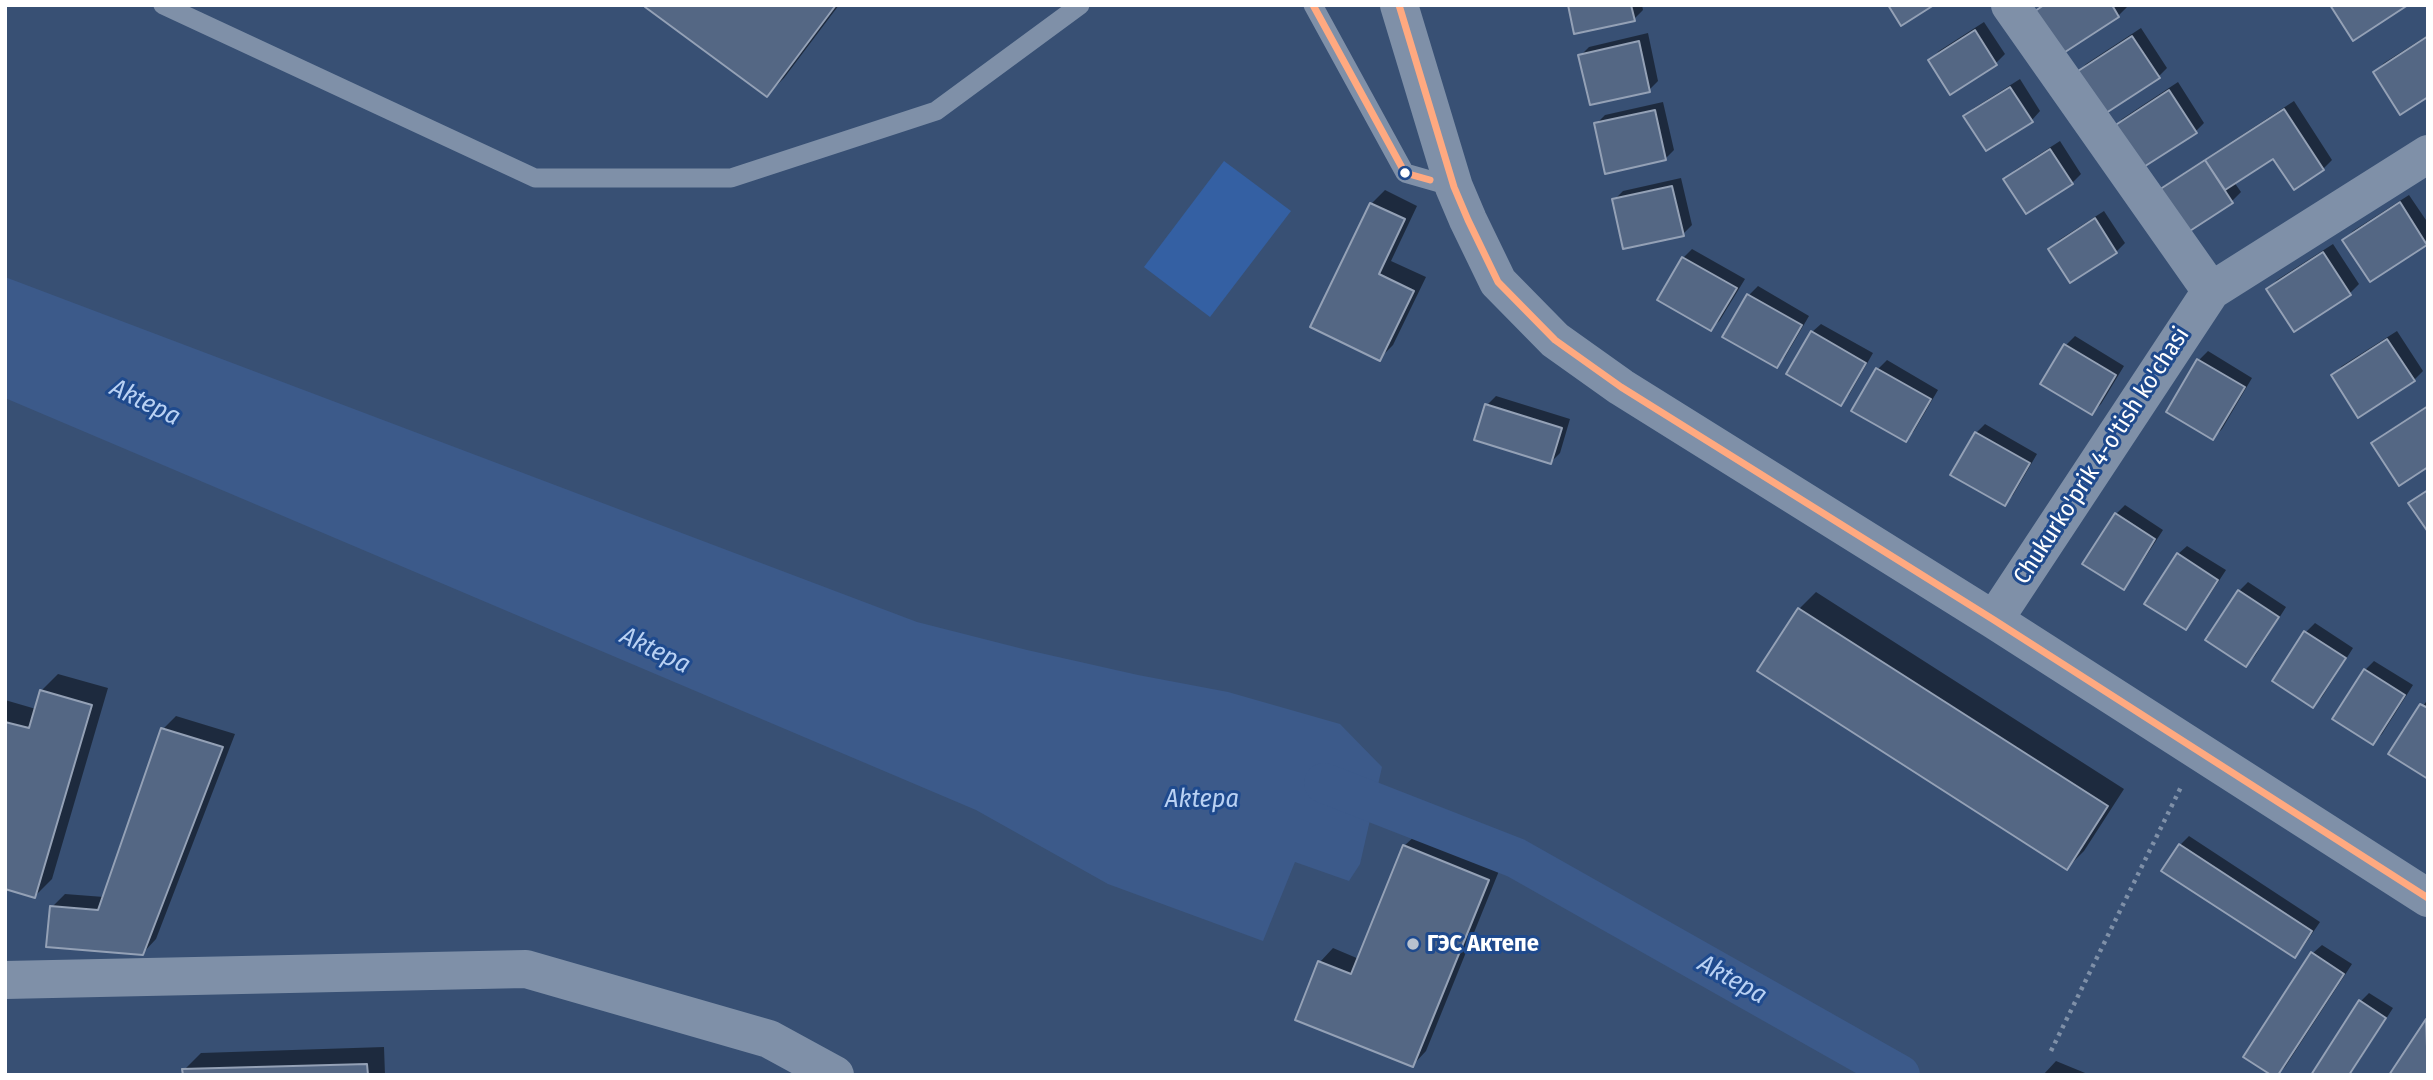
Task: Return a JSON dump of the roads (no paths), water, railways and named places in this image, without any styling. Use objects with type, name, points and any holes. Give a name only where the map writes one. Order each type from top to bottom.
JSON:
[{"type":"street","points":[[1399,5],[1454,187],[1498,282],[1555,340],[1621,387],[1994,620],[2428,898]]},
{"type":"street","points":[[2010,5],[2211,291]]},
{"type":"street","name":"Chukurko'prik 4-o'tish ko'chasi","points":[[1994,620],[2211,291],[2428,154]]},
{"type":"street","points":[[5,980],[526,969],[769,1039],[835,1075]]},
{"type":"lane","points":[[163,5],[535,178],[731,178],[936,111],[1080,5]]},
{"type":"lane","points":[[1313,5],[1405,173],[1454,187]]},
{"type":"water","name":"Aktepa","points":[[5,277],[917,622],[1138,675],[1228,692],[1340,724],[1382,767],[1360,864],[1349,881],[1295,862],[1263,941],[1108,884],[976,810],[5,398]]},
{"type":"waterway","name":"Aktepa","points":[[1324,783],[1516,858],[1900,1075]]},
{"type":"place","name":"ГЭС Актепe","points":[[1413,944]]}]
